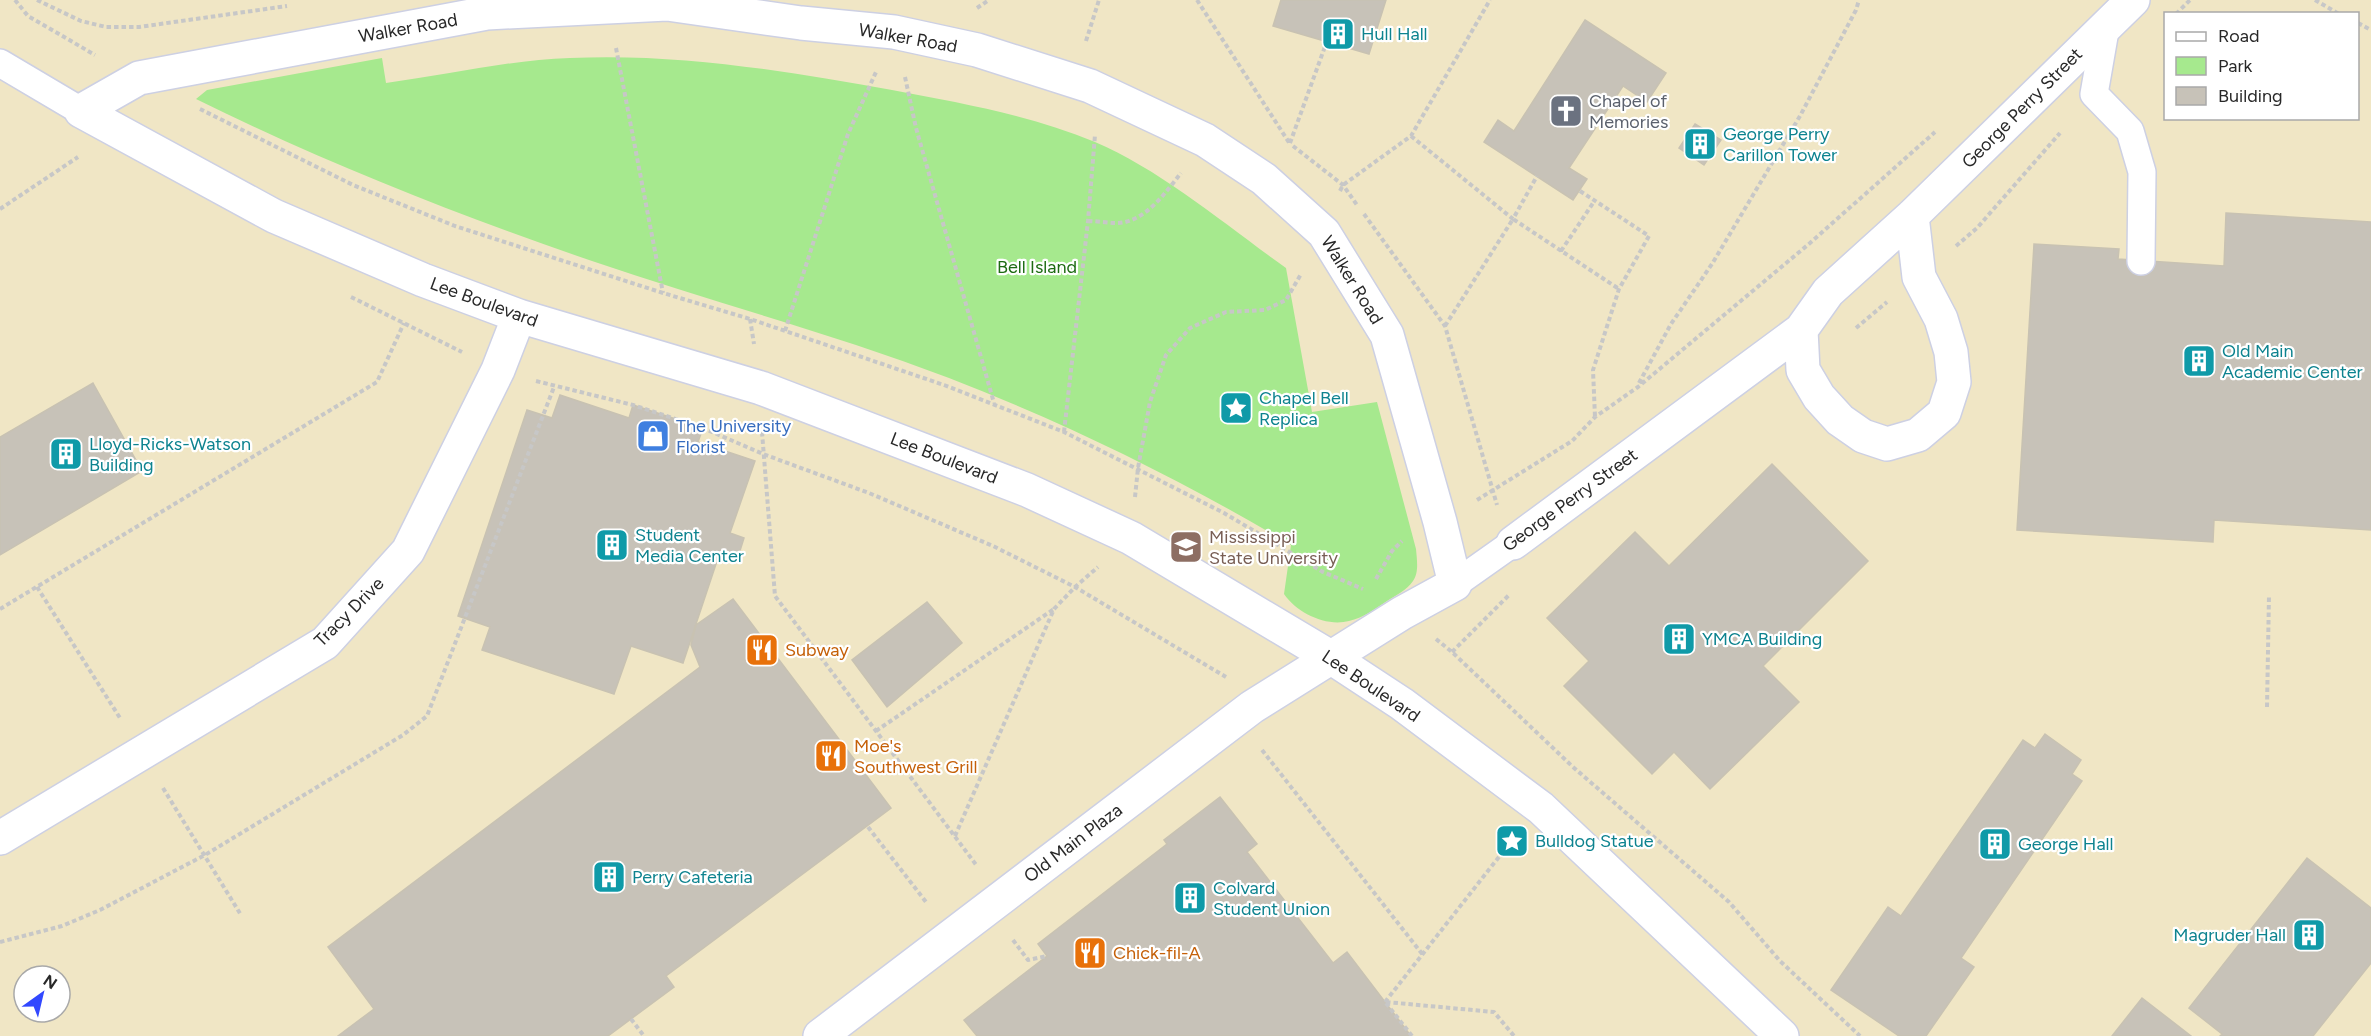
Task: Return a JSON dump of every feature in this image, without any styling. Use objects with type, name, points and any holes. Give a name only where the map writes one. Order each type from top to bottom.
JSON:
[{"type":"street","name":"George Perry Street","points":[[1513,543],[1801,330],[1828,292],[1912,216],[2133,0]]},
{"type":"street","name":"Walker Road","points":[[81,111],[139,78],[486,13],[667,4],[894,32],[977,51],[1090,86],[1205,140],[1264,179],[1324,233],[1387,335],[1440,522],[1455,584]]},
{"type":"street","name":"Lee Boulevard","points":[[81,111],[274,216],[423,280],[519,316],[761,388],[1027,490],[1131,538],[1332,658],[1402,704],[1541,808],[1782,1036]]},
{"type":"street","points":[[1801,330],[1803,370],[1819,397],[1840,420],[1863,436],[1887,444],[1918,435],[1944,412],[1954,382],[1951,352],[1941,319],[1918,277],[1912,216]]},
{"type":"street","name":"Tracy Drive","points":[[0,838],[325,643],[408,551],[498,370],[519,316]]},
{"type":"street","name":"George Perry Street","points":[[1332,658],[1402,613],[1455,584]]},
{"type":"street","name":"Old Main Plaza","points":[[820,1036],[1245,712],[1332,658]]},
{"type":"lane","points":[[2106,25],[2094,94],[2130,131],[2142,172],[2141,261]]},
{"type":"lane","name":"Lee Boulevard","points":[[0,63],[81,111]]},
{"type":"lane","name":"George Perry Street","points":[[1455,584],[1513,543]]},
{"type":"path","points":[[15,0],[28,16],[92,54],[353,185],[455,226],[750,319],[994,404],[1064,432],[1224,513],[1323,572],[1369,591],[1377,607],[1402,613],[1452,652],[1573,767],[1729,902],[1780,961],[1860,1036]]},
{"type":"path","points":[[37,0],[81,21],[106,27],[139,27],[293,5]]},
{"type":"path","points":[[1064,432],[1096,142],[1086,41],[1099,0]]},
{"type":"path","points":[[1197,0],[1290,144],[1327,42]]},
{"type":"path","points":[[1343,185],[1411,136],[1490,0]]},
{"type":"path","points":[[1638,387],[1671,324],[1712,264],[1800,116],[1856,10],[1859,0]]},
{"type":"path","points":[[2178,12],[2190,0]]},
{"type":"path","points":[[2314,0],[2335,12]]},
{"type":"path","points":[[610,7],[617,57],[663,293]]},
{"type":"path","points":[[785,331],[848,134],[894,32]]},
{"type":"path","points":[[894,32],[916,128],[994,404]]},
{"type":"path","points":[[1369,591],[1392,551],[1401,541],[1440,522],[1572,441],[1595,417],[1638,387],[1810,243],[1939,128]]},
{"type":"path","points":[[1411,136],[1513,219],[1619,289]]},
{"type":"path","points":[[1088,220],[1118,223],[1131,220],[1153,206],[1205,140]]},
{"type":"path","points":[[0,209],[81,155],[71,149]]},
{"type":"path","points":[[1445,326],[1513,219],[1537,176]]},
{"type":"path","points":[[1580,191],[1649,236],[1619,289],[1593,370],[1595,417]]},
{"type":"path","points":[[1560,251],[1595,200]]},
{"type":"path","points":[[342,292],[498,370],[554,387],[633,405],[703,428],[763,454],[869,493],[993,546],[1075,587],[1224,675],[1245,712],[1423,955]]},
{"type":"path","points":[[750,319],[761,388],[763,454],[775,596],[1001,898]]},
{"type":"path","points":[[0,609],[377,382],[404,323]]},
{"type":"path","points":[[0,942],[62,926],[205,855],[403,735],[426,716],[554,387]]},
{"type":"path","points":[[2267,707],[2269,595]]},
{"type":"path","points":[[876,731],[1054,609]]},
{"type":"path","points":[[1386,1002],[1573,767]]},
{"type":"path","points":[[868,826],[952,936]]},
{"type":"path","points":[[1386,1002],[1412,1036]]},
{"type":"path","points":[[1386,1002],[1494,1012],[1514,1036]]},
{"type":"path","points":[[631,1019],[644,1036]]},
{"type":"shaded area","name":"Mississippi State University","points":[[0,0],[2371,0],[2371,1036],[0,1036]]},
{"type":"green space","name":"Bell Island","points":[[382,58],[386,83],[501,65],[570,58],[651,58],[772,70],[892,90],[995,111],[1046,124],[1120,154],[1169,183],[1286,268],[1312,412],[1377,402],[1416,549],[1415,578],[1401,592],[1359,618],[1331,622],[1313,617],[1296,607],[1284,594],[1291,545],[1208,498],[1081,434],[949,378],[905,362],[637,276],[491,225],[342,166],[196,99],[207,90]]},
{"type":"building","name":"Hull Hall","points":[[1281,0],[1386,0],[1369,54],[1273,26]]},
{"type":"building","name":"Chapel of Memories","points":[[1585,20],[1666,73],[1647,102],[1623,86],[1569,168],[1587,179],[1573,200],[1484,142],[1498,120],[1514,131]]},
{"type":"building","name":"George Perry Carillon Tower","points":[[1695,124],[1721,140],[1704,165],[1679,148]]},
{"type":"building","name":"Old Main Academic Center","points":[[2226,213],[2371,222],[2371,530],[2214,520],[2213,542],[2017,530],[2034,244],[2119,249],[2118,259],[2224,266]]},
{"type":"building","name":"Lloyd-Ricks-Watson Building","points":[[93,383],[142,471],[0,555],[0,437]]},
{"type":"building","name":"Student Media Center","points":[[560,395],[629,418],[633,405],[703,428],[698,442],[755,461],[730,533],[744,538],[738,557],[720,552],[683,663],[631,646],[614,694],[482,650],[490,627],[458,616],[527,410],[552,418]]},
{"type":"building","name":"YMCA Building","points":[[1772,464],[1868,561],[1763,666],[1799,702],[1710,789],[1674,752],[1652,774],[1564,686],[1589,661],[1547,618],[1635,532],[1669,566]]},
{"type":"building","name":"Perry Cafeteria","points":[[733,599],[891,808],[666,976],[674,987],[608,1036],[338,1036],[374,1009],[328,947],[700,667],[691,645],[696,625]]},
{"type":"building","points":[[927,602],[962,643],[887,707],[852,660]]},
{"type":"building","name":"George Hall","points":[[2045,734],[2081,760],[2072,774],[2082,781],[1961,958],[1974,967],[1926,1036],[1899,1036],[1831,990],[1888,907],[1901,916],[2023,740],[2035,748]]},
{"type":"building","name":"Colvard Student Union","points":[[1220,797],[1257,844],[1247,852],[1333,963],[1347,952],[1411,1036],[977,1036],[964,1020],[1047,956],[1038,944],[1167,844],[1164,840]]},
{"type":"building","name":"Magruder Hall","points":[[2307,858],[2371,908],[2371,963],[2313,1036],[2220,1036],[2222,1034],[2189,1008]]},
{"type":"building","points":[[2142,998],[2191,1036],[2112,1036]]},
{"type":"place","name":"Hull Hall","points":[[1338,34]]},
{"type":"place","name":"Chapel of Memories","points":[[1566,111]]},
{"type":"place","name":"George Perry Carillon Tower","points":[[1700,144]]},
{"type":"place","name":"Old Main Academic Center","points":[[2199,361]]},
{"type":"place","name":"Chapel Bell Replica","points":[[1236,408]]},
{"type":"place","name":"The University Florist","points":[[653,436]]},
{"type":"place","name":"Lloyd-Ricks-Watson Building","points":[[66,454]]},
{"type":"place","name":"Student Media Center","points":[[612,545]]},
{"type":"place","name":"Mississippi State University","points":[[1186,547]]},
{"type":"place","name":"YMCA Building","points":[[1679,639]]},
{"type":"place","name":"Subway","points":[[762,650]]},
{"type":"place","name":"Moe's Southwest Grill","points":[[831,756]]},
{"type":"place","name":"Bulldog Statue","points":[[1512,841]]},
{"type":"place","name":"George Hall","points":[[1995,844]]},
{"type":"place","name":"Perry Cafeteria","points":[[609,877]]},
{"type":"place","name":"Colvard Student Union","points":[[1190,898]]},
{"type":"place","name":"Magruder Hall","points":[[2309,935]]},
{"type":"place","name":"Chick-fil-A","points":[[1090,953]]}]
